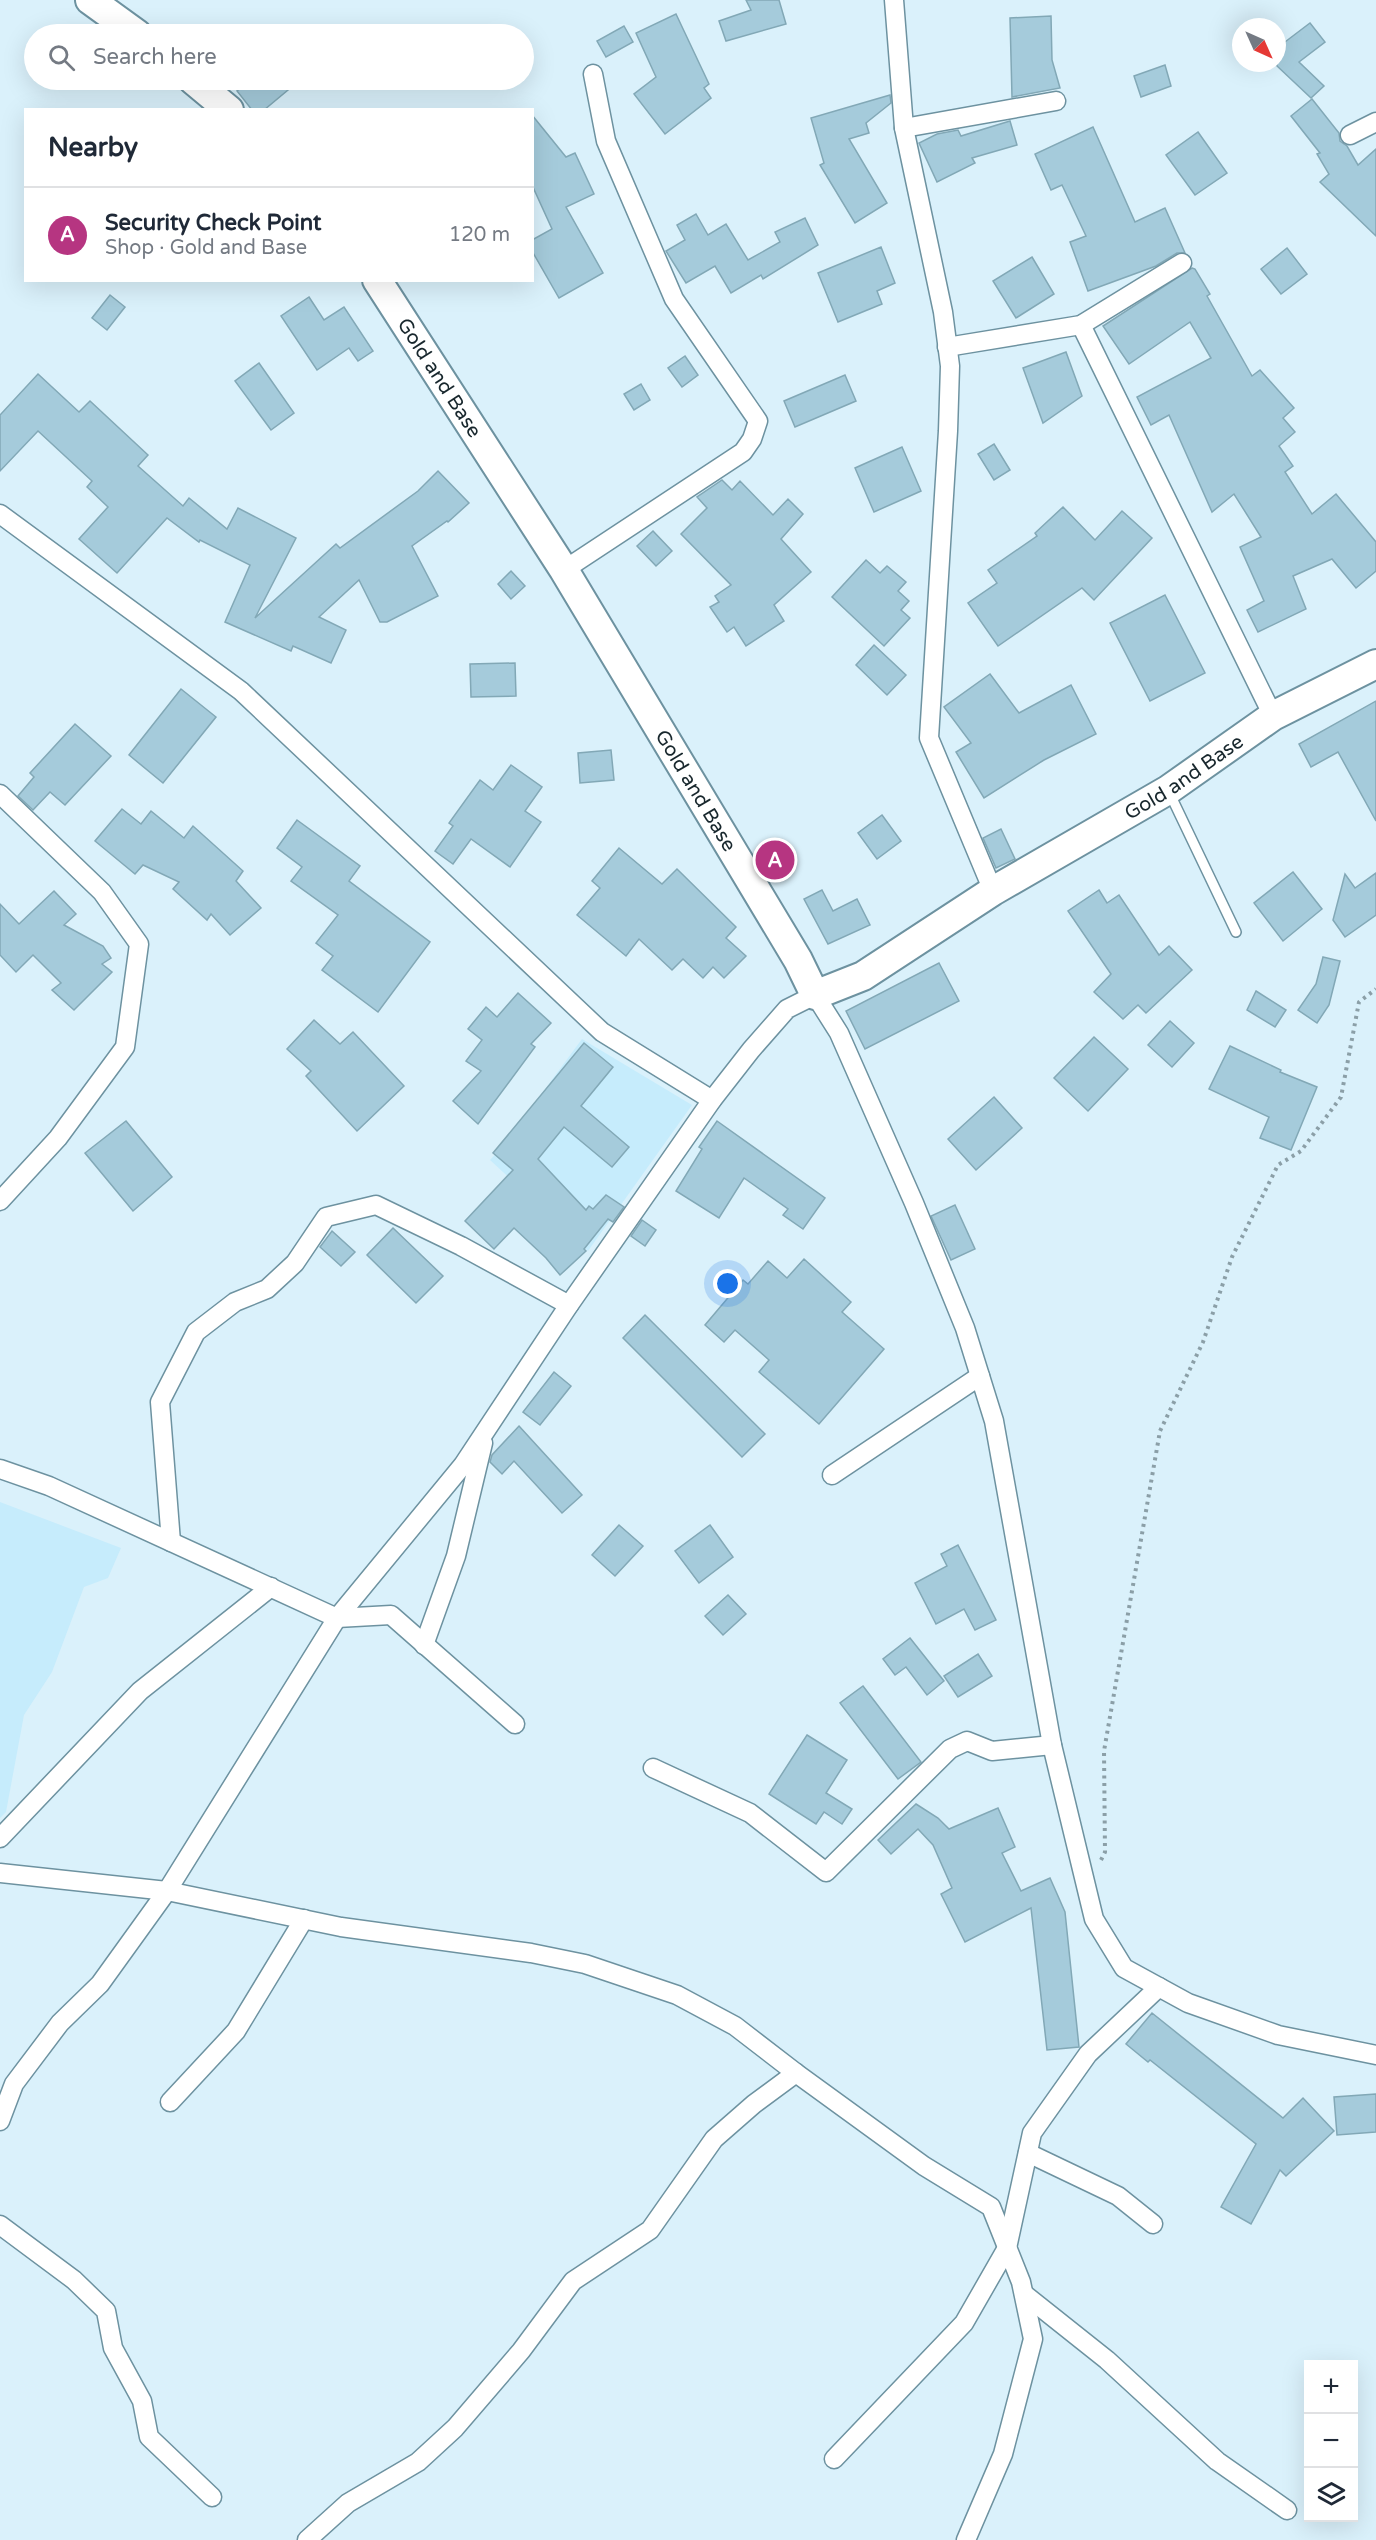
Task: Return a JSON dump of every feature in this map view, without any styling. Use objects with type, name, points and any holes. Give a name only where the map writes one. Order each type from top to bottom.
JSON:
[{"type":"main road","points":[[90,0],[122,24]]},
{"type":"main road","points":[[205,90],[227,108]]},
{"type":"main road","name":"Gold and Base","points":[[378,282],[564,570],[798,960],[815,995],[863,976],[993,891],[1168,790],[1273,716],[1376,664]]},
{"type":"street","points":[[894,0],[904,128],[943,312],[950,366],[929,738],[993,891]]},
{"type":"street","points":[[564,570],[743,452],[752,439],[758,421],[674,299],[606,141],[593,74]]},
{"type":"street","points":[[904,128],[1056,101]]},
{"type":"street","points":[[1350,135],[1376,122]]},
{"type":"street","points":[[947,347],[1081,325],[1182,263]]},
{"type":"street","points":[[1081,325],[1273,716]]},
{"type":"street","points":[[0,514],[241,691],[602,1032],[712,1100]]},
{"type":"street","points":[[0,794],[102,892],[139,944],[125,1047],[58,1138],[0,1202]]},
{"type":"street","points":[[0,2121],[14,2084],[60,2023],[100,1984],[167,1891],[338,1618],[463,1465],[569,1305],[712,1100],[751,1050],[788,1009],[815,995],[839,1033],[914,1203],[965,1328],[994,1421],[1052,1745],[1094,1919],[1124,1968],[1188,2003],[1278,2035],[1376,2055]]},
{"type":"street","points":[[171,1542],[160,1402],[195,1332],[235,1302],[267,1289],[295,1263],[326,1217],[376,1205],[461,1246],[569,1305]]},
{"type":"street","points":[[832,1475],[980,1376]]},
{"type":"street","points":[[424,1645],[456,1556],[485,1433]]},
{"type":"street","points":[[0,1469],[49,1486],[338,1618],[391,1615],[514,1724]]},
{"type":"street","points":[[0,1838],[140,1691],[271,1587]]},
{"type":"street","points":[[653,1768],[750,1813],[826,1872],[950,1749],[967,1741],[992,1751],[1052,1745]]},
{"type":"street","points":[[0,1873],[167,1891],[352,1928],[531,1953],[585,1964],[677,1995],[735,2026],[924,2166],[991,2207],[1024,2295],[1033,2339],[1003,2454],[966,2540]]},
{"type":"street","points":[[170,2102],[236,2031],[304,1919]]},
{"type":"street","points":[[834,2459],[964,2323],[1007,2248],[1032,2133],[1088,2055],[1159,1987]]},
{"type":"street","points":[[307,2540],[348,2503],[418,2462],[456,2428],[521,2351],[573,2281],[650,2230],[714,2139],[754,2104],[796,2073]]},
{"type":"street","points":[[1028,2153],[1118,2196],[1153,2224]]},
{"type":"street","points":[[0,2225],[74,2280],[106,2311],[113,2348],[142,2401],[149,2437],[212,2496]]},
{"type":"street","points":[[1024,2295],[1107,2360],[1216,2461],[1287,2510]]},
{"type":"lane","points":[[1168,790],[1236,932]]},
{"type":"path","points":[[1087,1890],[1105,1852],[1104,1751],[1160,1431],[1203,1342],[1232,1257],[1278,1165],[1301,1151],[1341,1097],[1359,1002],[1376,989]]},
{"type":"shaded area","points":[[582,1039],[692,1105],[588,1251],[490,1160],[503,1146]]},
{"type":"shaded area","points":[[0,1502],[121,1548],[108,1578],[84,1587],[52,1672],[24,1715],[6,1812],[0,1818]]},
{"type":"building","points":[[746,0],[779,0],[786,24],[726,41],[719,21],[751,10]]},
{"type":"building","points":[[676,14],[709,84],[704,88],[711,98],[665,134],[634,94],[656,77],[636,33]]},
{"type":"building","points":[[1051,16],[1052,60],[1060,88],[1012,97],[1010,18]]},
{"type":"building","points":[[1310,23],[1325,42],[1299,62],[1324,86],[1311,98],[1283,72],[1286,72],[1286,41]]},
{"type":"building","points":[[624,26],[633,42],[606,57],[597,41]]},
{"type":"building","points":[[1165,65],[1171,86],[1141,97],[1134,76]]},
{"type":"building","points":[[288,90],[266,108],[250,108],[237,91]]},
{"type":"building","points":[[890,95],[891,103],[866,123],[869,133],[849,139],[887,203],[855,223],[820,165],[824,163],[811,118]]},
{"type":"building","points":[[1312,99],[1339,133],[1340,141],[1347,146],[1358,165],[1376,149],[1376,236],[1320,182],[1329,174],[1317,154],[1320,153],[1291,116]]},
{"type":"building","points":[[534,117],[566,157],[575,153],[594,194],[566,207],[603,273],[559,298],[534,254],[534,239],[552,229],[534,189]]},
{"type":"building","points":[[1010,121],[1017,145],[972,158],[975,163],[937,182],[919,143],[937,134],[958,130],[961,136]]},
{"type":"building","points":[[1093,127],[1135,222],[1165,208],[1185,253],[1177,253],[1156,266],[1088,291],[1070,242],[1086,236],[1062,185],[1051,190],[1035,154]]},
{"type":"building","points":[[1198,132],[1227,173],[1195,195],[1166,155]]},
{"type":"building","points":[[696,214],[708,235],[726,224],[748,260],[780,242],[775,232],[805,218],[818,245],[763,279],[761,275],[731,293],[715,266],[686,283],[666,251],[685,240],[677,225]]},
{"type":"building","points":[[881,247],[895,283],[877,291],[882,304],[838,322],[818,273]]},
{"type":"building","points":[[1287,248],[1307,274],[1281,294],[1261,269]]},
{"type":"building","points":[[1032,257],[1054,294],[1016,318],[993,281]]},
{"type":"building","points":[[1192,268],[1195,269],[1210,294],[1207,296],[1252,376],[1260,370],[1294,408],[1283,418],[1295,432],[1279,446],[1293,466],[1285,472],[1312,514],[1336,494],[1376,542],[1376,571],[1356,588],[1332,559],[1293,576],[1306,609],[1258,632],[1247,610],[1264,601],[1240,547],[1261,537],[1234,494],[1212,512],[1169,415],[1151,425],[1137,397],[1211,358],[1190,322],[1129,364],[1103,326]]},
{"type":"building","points":[[110,295],[125,307],[107,330],[92,318]]},
{"type":"building","points":[[309,297],[324,320],[344,307],[373,351],[358,361],[349,348],[317,370],[281,316]]},
{"type":"building","points":[[1066,352],[1082,396],[1043,423],[1023,368]]},
{"type":"building","points":[[685,356],[698,375],[682,387],[668,368]]},
{"type":"building","points":[[259,363],[294,413],[271,430],[235,381]]},
{"type":"building","points":[[38,374],[79,412],[90,401],[148,455],[138,466],[183,506],[189,498],[227,529],[238,508],[296,538],[255,618],[336,544],[340,548],[418,491],[438,471],[469,503],[448,522],[412,546],[438,596],[387,622],[380,622],[359,580],[319,617],[346,630],[331,663],[293,646],[291,651],[225,622],[250,565],[200,540],[199,542],[167,518],[117,573],[79,539],[108,507],[87,487],[92,481],[38,431],[0,471],[0,415]]},
{"type":"building","points":[[845,375],[856,401],[795,427],[784,401]]},
{"type":"building","points":[[641,384],[650,400],[634,410],[624,394]]},
{"type":"building","points":[[994,444],[1010,470],[994,480],[978,454]]},
{"type":"building","points":[[902,447],[921,491],[874,512],[855,468]]},
{"type":"building","points":[[722,480],[732,490],[740,481],[773,515],[788,499],[803,514],[781,539],[811,572],[774,605],[784,621],[746,646],[734,627],[727,632],[710,607],[719,602],[715,596],[731,585],[681,534],[707,508],[697,497]]},
{"type":"building","points":[[1063,507],[1095,540],[1122,511],[1152,538],[1094,600],[1082,588],[998,646],[968,603],[997,583],[988,570],[1037,536],[1035,533]]},
{"type":"building","points":[[653,531],[672,551],[656,566],[637,546]]},
{"type":"building","points":[[866,560],[880,573],[887,566],[906,582],[898,591],[909,601],[901,610],[910,618],[884,646],[832,597]]},
{"type":"building","points":[[511,571],[525,586],[511,599],[498,584]]},
{"type":"building","points":[[1165,595],[1205,673],[1150,701],[1110,623]]},
{"type":"building","points":[[874,645],[906,675],[887,695],[856,665]]},
{"type":"building","points":[[515,663],[516,696],[471,697],[470,664]]},
{"type":"building","points":[[990,674],[1019,713],[1071,685],[1096,734],[1044,760],[984,798],[956,752],[971,743],[944,707]]},
{"type":"building","points":[[181,689],[216,717],[163,783],[129,755]]},
{"type":"building","points":[[1376,701],[1376,821],[1338,752],[1311,767],[1299,744]]},
{"type":"building","points":[[75,724],[111,756],[65,805],[50,792],[33,810],[18,796],[34,777],[30,773]]},
{"type":"building","points":[[611,750],[614,780],[580,783],[578,753]]},
{"type":"building","points":[[511,765],[542,787],[525,811],[541,822],[510,867],[471,839],[453,864],[435,851],[453,826],[449,823],[480,780],[493,790]]},
{"type":"building","points":[[122,809],[141,824],[151,811],[184,838],[193,826],[243,871],[236,881],[261,908],[230,935],[211,914],[207,920],[173,889],[179,882],[143,865],[135,874],[95,841]]},
{"type":"building","points":[[882,815],[901,841],[877,859],[858,833]]},
{"type":"building","points":[[297,820],[360,866],[349,881],[430,942],[378,1012],[322,970],[333,956],[316,943],[338,915],[291,881],[302,867],[277,848]]},
{"type":"building","points":[[1001,829],[1015,859],[996,868],[983,838]]},
{"type":"building","points":[[619,848],[662,884],[677,869],[736,927],[726,938],[746,956],[724,978],[713,967],[703,978],[683,959],[672,970],[639,939],[626,956],[577,915],[600,888],[592,881]]},
{"type":"building","points":[[1293,872],[1322,909],[1283,941],[1254,903]]},
{"type":"building","points":[[1376,873],[1376,915],[1345,937],[1333,920],[1345,874],[1355,888]]},
{"type":"building","points":[[822,890],[833,911],[857,899],[870,925],[828,944],[804,899]]},
{"type":"building","points":[[1099,890],[1107,903],[1119,895],[1159,955],[1169,946],[1192,970],[1146,1013],[1138,1005],[1123,1019],[1094,992],[1111,974],[1068,911]]},
{"type":"building","points":[[54,891],[76,914],[64,925],[103,946],[111,958],[102,964],[112,972],[74,1010],[52,990],[61,983],[33,955],[16,972],[0,955],[0,904],[19,924]]},
{"type":"building","points":[[1323,957],[1340,961],[1329,1005],[1317,1023],[1298,1010],[1316,984]]},
{"type":"building","points":[[939,963],[959,1001],[865,1049],[846,1011]]},
{"type":"building","points":[[1256,991],[1286,1010],[1275,1027],[1247,1010]]},
{"type":"building","points":[[518,993],[551,1023],[531,1044],[535,1047],[478,1124],[453,1101],[481,1071],[466,1061],[482,1040],[468,1029],[486,1007],[497,1017]]},
{"type":"building","points":[[314,1020],[340,1044],[353,1032],[404,1086],[357,1131],[306,1076],[311,1071],[287,1049]]},
{"type":"building","points":[[1170,1021],[1194,1043],[1172,1067],[1148,1045]]},
{"type":"building","points":[[1094,1037],[1128,1069],[1088,1111],[1054,1078]]},
{"type":"building","points":[[584,1043],[613,1067],[581,1106],[629,1147],[612,1167],[564,1127],[538,1159],[586,1210],[589,1206],[593,1209],[606,1195],[624,1207],[613,1222],[608,1219],[584,1249],[586,1251],[560,1275],[546,1258],[514,1228],[494,1249],[465,1221],[513,1170],[493,1153]]},
{"type":"building","points":[[1230,1046],[1281,1070],[1280,1072],[1317,1087],[1291,1150],[1260,1138],[1269,1117],[1209,1089]]},
{"type":"building","points":[[994,1097],[1022,1128],[976,1170],[948,1139]]},
{"type":"building","points":[[126,1121],[172,1177],[133,1211],[85,1153]]},
{"type":"building","points":[[717,1121],[825,1198],[803,1229],[783,1215],[788,1209],[744,1178],[719,1218],[676,1191],[702,1149],[699,1147]]},
{"type":"building","points":[[955,1205],[975,1249],[951,1260],[931,1216]]},
{"type":"building","points":[[642,1220],[656,1230],[645,1246],[631,1236]]},
{"type":"building","points":[[393,1228],[443,1276],[416,1303],[367,1255]]},
{"type":"building","points":[[332,1231],[355,1252],[341,1266],[320,1247]]},
{"type":"building","points":[[804,1259],[851,1302],[842,1312],[884,1349],[819,1424],[759,1372],[769,1360],[735,1330],[724,1342],[705,1325],[743,1280],[748,1284],[768,1261],[787,1278]]},
{"type":"building","points":[[645,1315],[765,1434],[742,1457],[623,1338]]},
{"type":"building","points":[[554,1372],[571,1386],[540,1425],[523,1412]]},
{"type":"building","points":[[519,1426],[582,1495],[562,1513],[514,1461],[502,1474],[490,1462],[492,1455]]},
{"type":"building","points":[[619,1525],[643,1546],[615,1576],[592,1555]]},
{"type":"building","points":[[710,1525],[733,1557],[699,1583],[675,1551]]},
{"type":"building","points":[[958,1545],[996,1620],[975,1630],[964,1609],[936,1624],[915,1583],[947,1566],[941,1554]]},
{"type":"building","points":[[728,1595],[746,1614],[723,1635],[705,1616]]},
{"type":"building","points":[[910,1638],[944,1681],[927,1695],[906,1667],[895,1675],[883,1659]]},
{"type":"building","points":[[978,1654],[992,1676],[958,1697],[944,1676]]},
{"type":"building","points":[[863,1686],[921,1762],[898,1779],[840,1703]]},
{"type":"building","points":[[807,1735],[847,1760],[826,1793],[852,1809],[842,1824],[824,1812],[816,1824],[769,1794]]},
{"type":"building","points":[[916,1804],[938,1818],[949,1829],[998,1808],[1015,1847],[1002,1853],[1021,1891],[1050,1878],[1065,1912],[1079,2047],[1047,2050],[1031,1908],[965,1942],[941,1894],[952,1888],[933,1845],[918,1829],[891,1854],[878,1840]]},
{"type":"building","points":[[1152,2013],[1283,2118],[1303,2098],[1334,2131],[1286,2176],[1280,2170],[1251,2224],[1221,2207],[1256,2144],[1150,2060],[1148,2062],[1126,2044]]},
{"type":"building","points":[[1376,2094],[1376,2132],[1337,2135],[1334,2097]]},
{"type":"place","name":"Security Check Point","points":[[775,860]]}]
